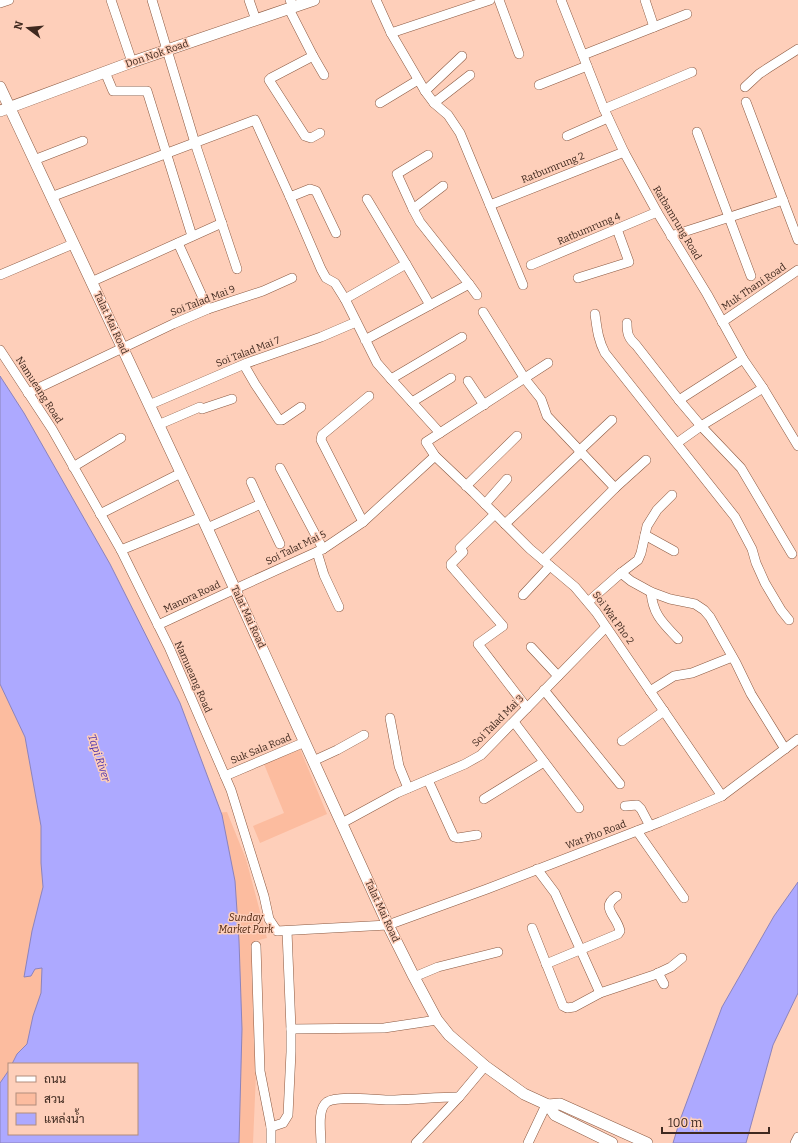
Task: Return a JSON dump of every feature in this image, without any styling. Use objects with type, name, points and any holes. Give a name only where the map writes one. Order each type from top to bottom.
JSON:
[{"type":"main road","name":"Don Nok Road","points":[[5,109],[132,62],[256,20],[291,5],[314,0]]},
{"type":"main road","name":"Talat Mai Road","points":[[0,87],[5,109],[34,160],[202,517],[388,925],[437,1020],[449,1034],[485,1066],[524,1094],[547,1105]]},
{"type":"main road","points":[[547,1105],[560,1104],[644,1142]]},
{"type":"main road","points":[[547,1105],[555,1115],[612,1143]]},
{"type":"street","points":[[0,3],[8,0]]},
{"type":"street","points":[[111,0],[132,62]]},
{"type":"street","points":[[152,0],[195,142],[237,269]]},
{"type":"street","points":[[250,0],[256,20]]},
{"type":"street","points":[[376,0],[391,33],[418,80],[434,103],[448,115],[460,133],[524,285]]},
{"type":"street","points":[[391,33],[490,0]]},
{"type":"street","points":[[499,0],[519,54]]},
{"type":"street","name":"Ratbamrung Road","points":[[562,0],[606,114],[624,152],[657,212],[707,294],[743,359],[797,441]]},
{"type":"street","points":[[645,0],[654,27]]},
{"type":"street","points":[[291,5],[324,75]]},
{"type":"street","points":[[583,55],[687,14]]},
{"type":"street","points":[[745,87],[768,68],[798,49]]},
{"type":"street","points":[[314,56],[269,80],[305,136],[311,138],[320,133]]},
{"type":"street","points":[[425,91],[462,56]]},
{"type":"street","points":[[539,85],[587,66]]},
{"type":"street","points":[[104,72],[113,91],[147,91],[192,236]]},
{"type":"street","points":[[567,136],[606,114],[692,72]]},
{"type":"street","points":[[434,103],[470,75]]},
{"type":"street","points":[[380,103],[418,80]]},
{"type":"street","points":[[746,102],[798,240]]},
{"type":"street","points":[[51,197],[255,120],[326,278],[335,283],[377,363],[440,433],[548,364]]},
{"type":"street","points":[[697,132],[751,276]]},
{"type":"street","points":[[34,160],[83,141]]},
{"type":"street","name":"Ratbumrung 2","points":[[490,205],[624,152]]},
{"type":"street","points":[[428,154],[397,174],[420,222],[477,295]]},
{"type":"street","points":[[413,209],[443,186]]},
{"type":"street","points":[[290,197],[310,189],[316,191],[336,233]]},
{"type":"street","points":[[367,199],[430,305]]},
{"type":"street","points":[[671,236],[783,200]]},
{"type":"street","name":"Ratbumrung 4","points":[[531,265],[657,212]]},
{"type":"street","points":[[91,282],[222,223]]},
{"type":"street","points":[[578,278],[629,262],[617,229]]},
{"type":"street","points":[[178,243],[208,309]]},
{"type":"street","points":[[0,275],[73,244]]},
{"type":"street","points":[[345,300],[406,264]]},
{"type":"street","name":"Muk Thani Road","points":[[722,322],[797,273]]},
{"type":"street","name":"Soi Talad Mai 9","points":[[28,393],[173,324],[208,309],[263,291],[292,278]]},
{"type":"street","points":[[365,340],[469,284]]},
{"type":"street","points":[[483,312],[525,379],[541,399],[547,416],[615,488]]},
{"type":"street","points":[[595,314],[600,344],[605,353],[735,516],[750,545],[765,583],[789,620]]},
{"type":"street","name":"Soi Talad Mai 7","points":[[149,405],[244,364],[321,337],[356,322]]},
{"type":"street","points":[[627,323],[627,332],[630,339],[701,426],[741,468],[792,554]]},
{"type":"street","points":[[391,380],[462,337]]},
{"type":"street","name":"Namueang Road","points":[[0,350],[52,429],[121,550],[169,647],[230,790],[264,896],[269,919],[277,931],[287,931]]},
{"type":"street","points":[[679,400],[743,359]]},
{"type":"street","points":[[244,364],[255,384],[279,420],[282,420],[301,407]]},
{"type":"street","points":[[412,402],[451,378]]},
{"type":"street","points":[[468,381],[484,405]]},
{"type":"street","points":[[677,443],[701,426],[763,388]]},
{"type":"street","points":[[363,522],[321,440],[322,435],[369,396]]},
{"type":"street","points":[[158,425],[200,407],[202,409],[232,399]]},
{"type":"street","points":[[505,524],[612,420]]},
{"type":"street","name":"Soi Wat Pho 2","points":[[440,433],[426,442],[435,456],[530,549],[575,587],[588,602],[722,796]]},
{"type":"street","points":[[466,486],[517,436]]},
{"type":"street","points":[[73,467],[121,438]]},
{"type":"street","name":"Soi Talat Mai 5","points":[[235,589],[320,550],[363,522],[435,456]]},
{"type":"street","points":[[523,595],[546,563],[615,488],[646,460]]},
{"type":"street","points":[[280,468],[320,550],[324,575],[339,606]]},
{"type":"street","points":[[100,514],[181,473]]},
{"type":"street","points":[[485,504],[507,480]]},
{"type":"street","points":[[251,482],[280,544]]},
{"type":"street","points":[[588,602],[620,573],[638,560],[646,529],[650,520],[657,510],[672,495]]},
{"type":"street","points":[[207,528],[261,504]]},
{"type":"street","points":[[495,514],[460,548],[463,552],[451,564],[451,566],[502,626],[478,644],[527,708]]},
{"type":"street","points":[[121,550],[202,517]]},
{"type":"street","points":[[645,535],[674,551]]},
{"type":"street","points":[[620,573],[651,592],[670,599],[695,604],[704,610],[710,617],[732,656],[751,694],[785,749]]},
{"type":"street","name":"Manora Road","points":[[158,625],[235,589]]},
{"type":"street","points":[[651,592],[655,612],[678,639]]},
{"type":"street","name":"Soi Talad Mai 3","points":[[342,823],[397,793],[465,764],[481,755],[606,627]]},
{"type":"street","points":[[531,648],[558,676]]},
{"type":"street","points":[[650,691],[674,676],[692,673],[732,656]]},
{"type":"street","points":[[544,690],[620,784]]},
{"type":"street","points":[[622,742],[664,711]]},
{"type":"street","points":[[390,718],[399,766],[408,788]]},
{"type":"street","points":[[514,722],[580,808]]},
{"type":"street","points":[[313,760],[338,750],[364,735]]},
{"type":"street","name":"Wat Pho Road","points":[[388,925],[650,826],[722,796],[798,739]]},
{"type":"street","name":"Suk Sala Road","points":[[224,776],[305,742]]},
{"type":"street","points":[[484,799],[544,762]]},
{"type":"street","points":[[428,780],[454,837],[458,838],[477,835]]},
{"type":"street","points":[[625,806],[637,805],[642,809],[650,826]]},
{"type":"street","points":[[637,830],[684,898]]},
{"type":"street","points":[[537,869],[555,893],[600,993]]},
{"type":"street","points":[[546,964],[618,934],[620,930],[619,926],[608,908],[608,904],[617,896]]},
{"type":"street","points":[[271,1126],[283,1124],[288,1115],[290,1102],[291,1029],[287,931],[388,925]]},
{"type":"street","points":[[532,928],[563,1006],[567,1008],[574,1007],[600,993],[658,973],[671,967],[682,958]]},
{"type":"street","points":[[256,946],[260,1071],[271,1126],[271,1143]]},
{"type":"street","points":[[414,977],[438,967],[498,952]]},
{"type":"street","points":[[658,973],[664,984]]},
{"type":"street","points":[[291,1029],[384,1028],[437,1020]]},
{"type":"street","points":[[416,1143],[459,1097],[485,1066]]},
{"type":"street","points":[[321,1143],[321,1114],[323,1107],[327,1102],[337,1099],[388,1100],[459,1097]]},
{"type":"street","points":[[528,1143],[547,1105]]},
{"type":"street","points":[[795,1143],[798,1137]]},
{"type":"green space","points":[[0,684],[25,737],[41,826],[41,863],[43,887],[32,931],[35,969],[42,968],[41,993],[33,1016],[27,1044],[17,1054],[12,1063],[8,1063],[8,1071],[0,1083]]},
{"type":"green space","points":[[300,749],[327,814],[260,843],[253,826],[284,813],[264,764]]},
{"type":"green space","name":"Sunday Market Park","points":[[227,812],[246,859],[267,938],[255,941],[257,1051],[253,1143],[231,1143],[216,813]]},
{"type":"water","name":"Tapi River","points":[[0,376],[24,413],[110,564],[180,703],[222,815],[235,881],[239,941],[242,1029],[239,1143],[0,1143],[0,1083],[8,1071],[8,1135],[138,1135],[138,1063],[12,1063],[17,1054],[27,1044],[33,1016],[41,993],[42,968],[35,969],[31,976],[24,977],[32,931],[43,887],[41,863],[41,826],[25,737],[0,684]]},
{"type":"water","points":[[798,882],[798,993],[773,1045],[746,1143],[673,1143],[680,1120],[722,1007],[774,916]]}]
